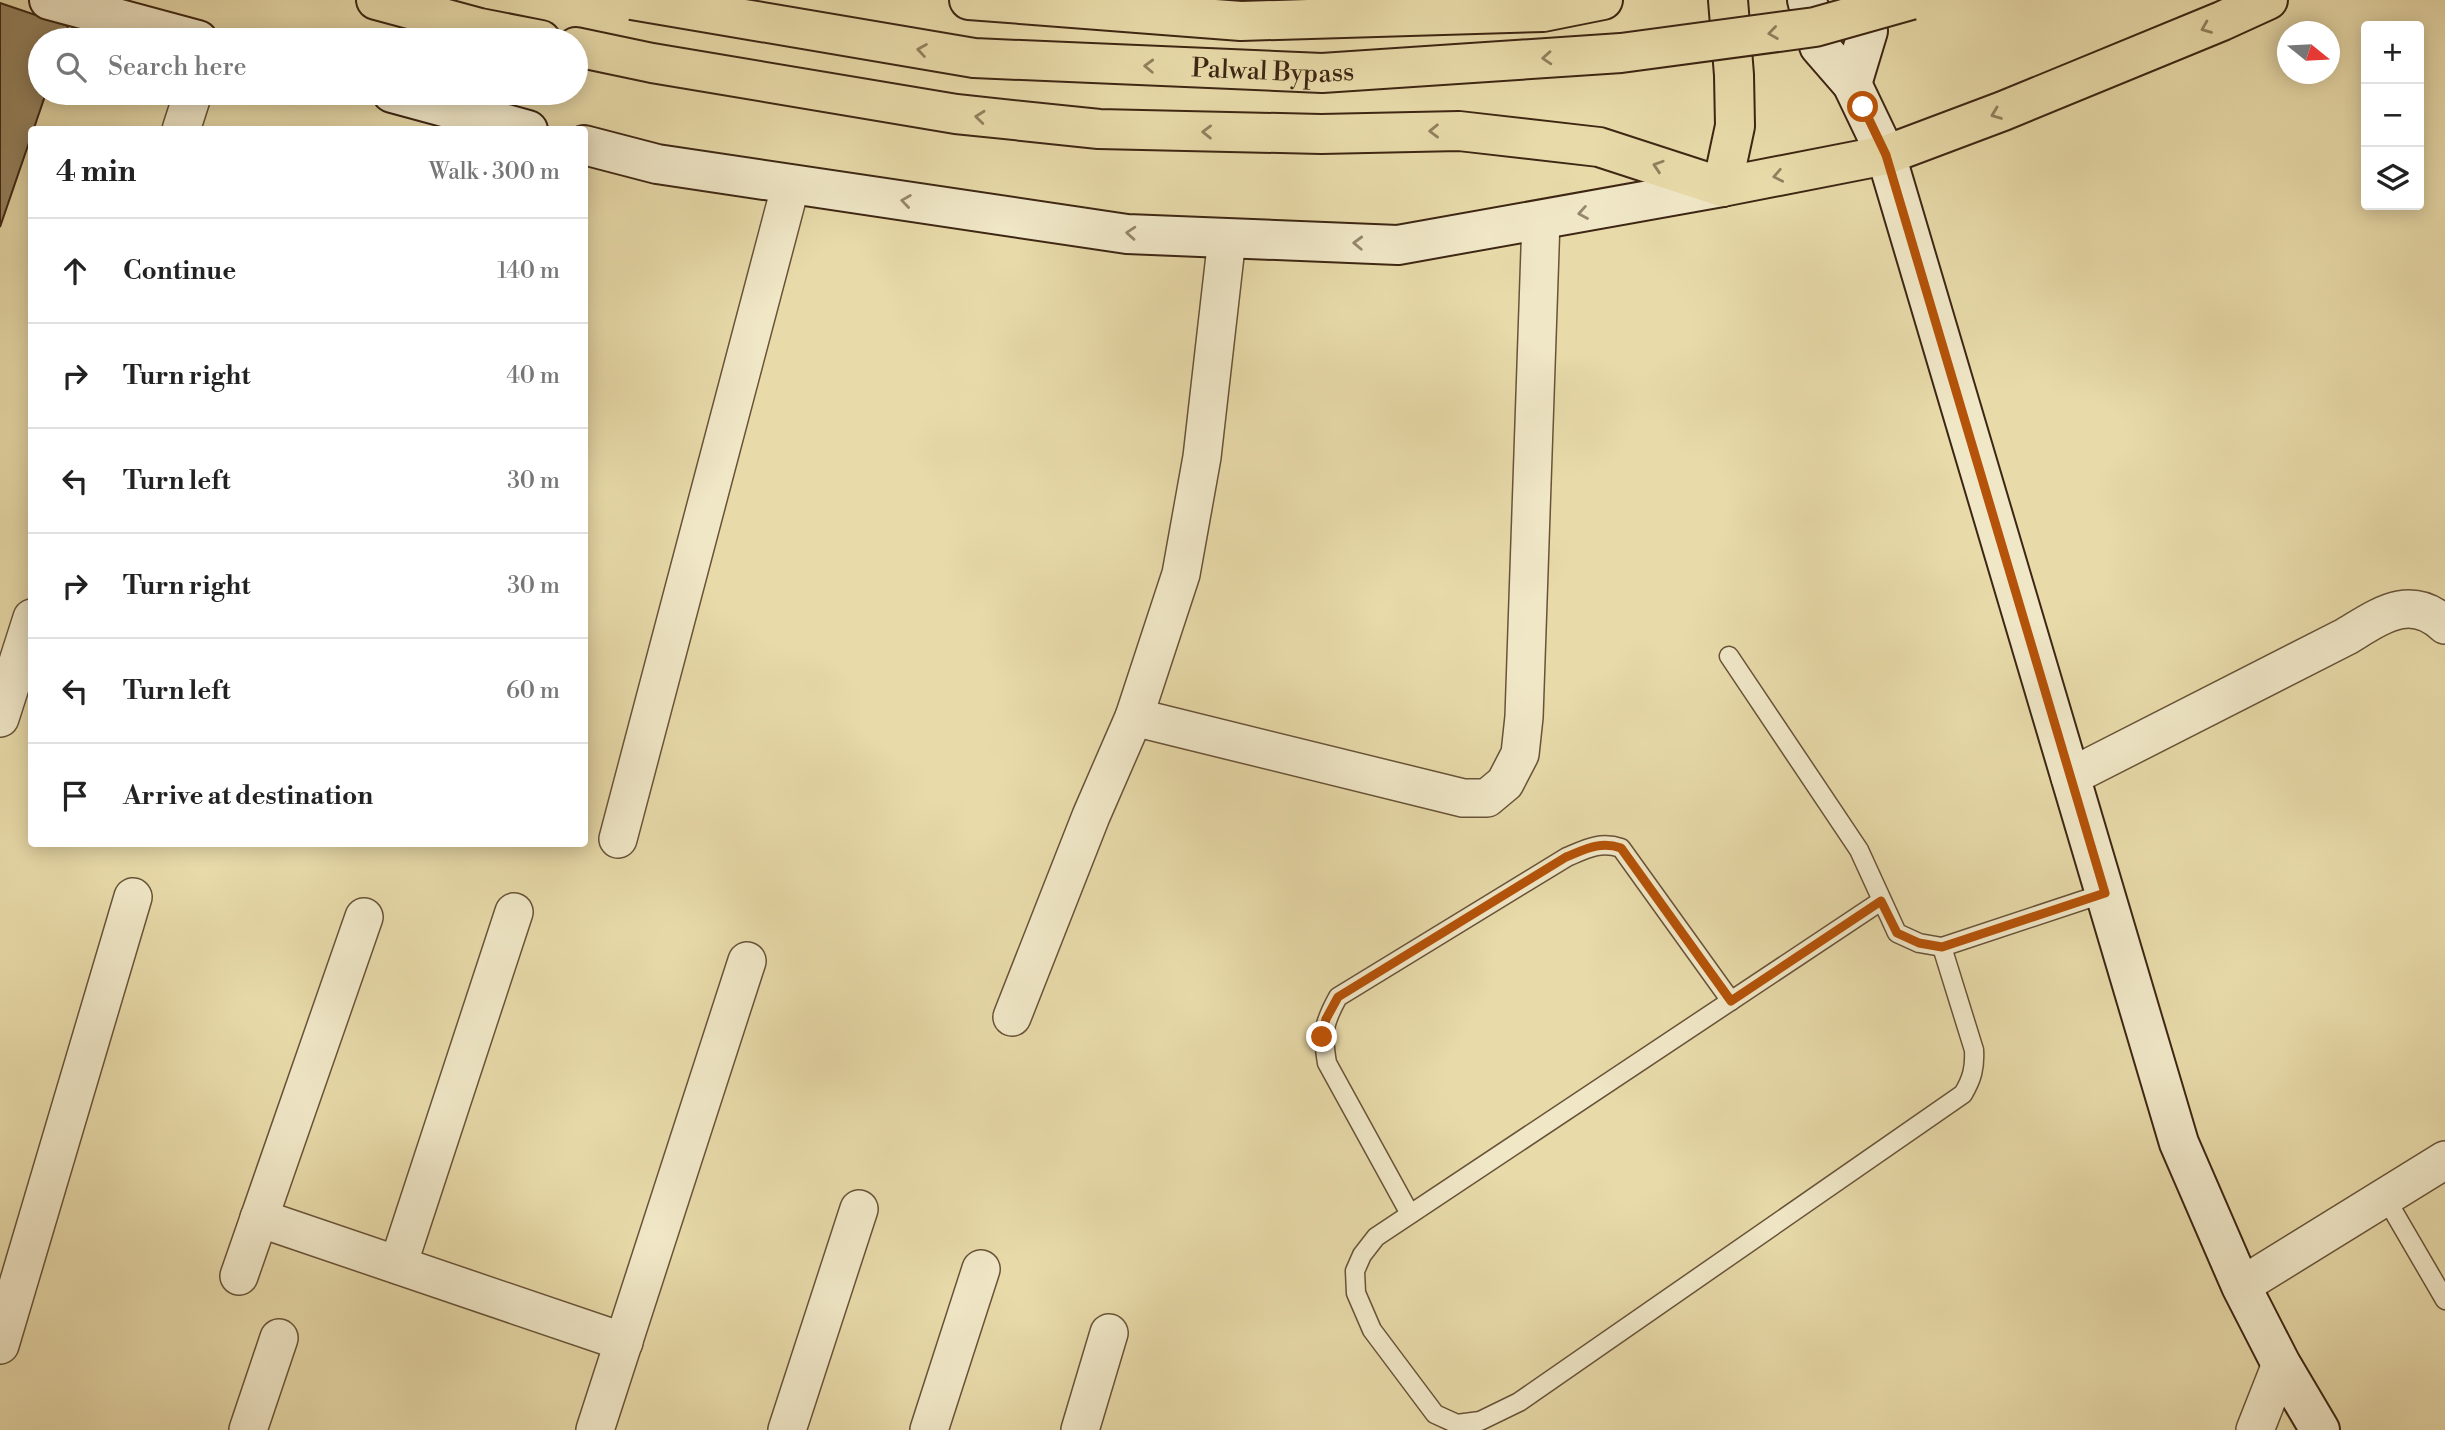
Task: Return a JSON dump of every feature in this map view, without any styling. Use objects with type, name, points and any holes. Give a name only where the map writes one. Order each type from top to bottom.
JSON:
[{"type":"highway","points":[[376,0],[480,28]]},
{"type":"highway","name":"Palwal Bypass","points":[[632,0],[974,58],[1322,73],[1621,54],[1815,27],[1911,0]]},
{"type":"highway","name":"Palwal Bypass","points":[[969,0],[1241,21],[1543,12],[1603,0]]},
{"type":"highway","points":[[1722,187],[1735,127],[1728,0]]},
{"type":"highway","points":[[588,50],[652,63],[956,114],[1099,129],[1321,134],[1459,131],[1599,147],[1722,187],[1886,155],[2003,111],[2268,0]]},
{"type":"street","points":[[49,0],[153,28]]},
{"type":"street","points":[[1807,0],[1819,46],[1852,84],[1886,155],[2179,1143],[2241,1286],[2281,1364],[2320,1430]]},
{"type":"street","points":[[1852,84],[1868,31],[1861,0]]},
{"type":"street","points":[[182,126],[188,105]]},
{"type":"street","points":[[436,105],[513,126]]},
{"type":"street","points":[[588,146],[657,164],[1127,234],[1398,245],[1722,187]]},
{"type":"street","points":[[618,839],[791,184]]},
{"type":"street","points":[[1135,717],[1463,798],[1487,797],[1505,783],[1520,754],[1524,716],[1541,220]]},
{"type":"street","points":[[1012,1017],[1091,816],[1135,717],[1181,574],[1202,457],[1227,238]]},
{"type":"street","points":[[2070,777],[2385,614],[2412,607],[2437,618],[2445,625]]},
{"type":"street","points":[[0,718],[28,630]]},
{"type":"street","points":[[0,1345],[133,897]]},
{"type":"street","points":[[398,1265],[514,912]]},
{"type":"street","points":[[239,1276],[364,917]]},
{"type":"street","points":[[595,1430],[747,961]]},
{"type":"street","points":[[2241,1286],[2445,1160]]},
{"type":"street","points":[[788,1430],[859,1209]]},
{"type":"street","points":[[259,1218],[624,1342]]},
{"type":"street","points":[[929,1430],[981,1269]]},
{"type":"street","points":[[1080,1430],[1109,1333]]},
{"type":"street","points":[[248,1430],[278,1338]]},
{"type":"street","points":[[2255,1430],[2281,1364]]},
{"type":"lane","points":[[1729,656],[1858,850],[1897,933],[1919,943],[1942,947],[2105,893]]},
{"type":"lane","points":[[1410,1214],[1327,1063],[1322,1037],[1326,1019],[1338,997],[1566,857],[1594,845],[1609,844],[1621,848],[1731,1001]]},
{"type":"lane","points":[[1881,901],[1376,1237],[1362,1255],[1355,1272],[1356,1293],[1372,1330],[1435,1414],[1457,1424],[1480,1421],[1519,1402],[1963,1094],[1975,1067],[1974,1050],[1942,947]]},
{"type":"lane","points":[[2385,1197],[2445,1300]]},
{"type":"building","points":[[0,3],[68,26],[28,28],[28,105],[42,105],[35,126],[28,126],[28,145],[0,227]]},
{"type":"route","points":[[1322,1037],[1326,1019],[1338,997],[1566,857],[1594,845],[1609,844],[1621,848],[1731,1001],[1881,901],[1897,933],[1919,943],[1942,947],[2105,893],[1886,155],[1863,107]]}]
